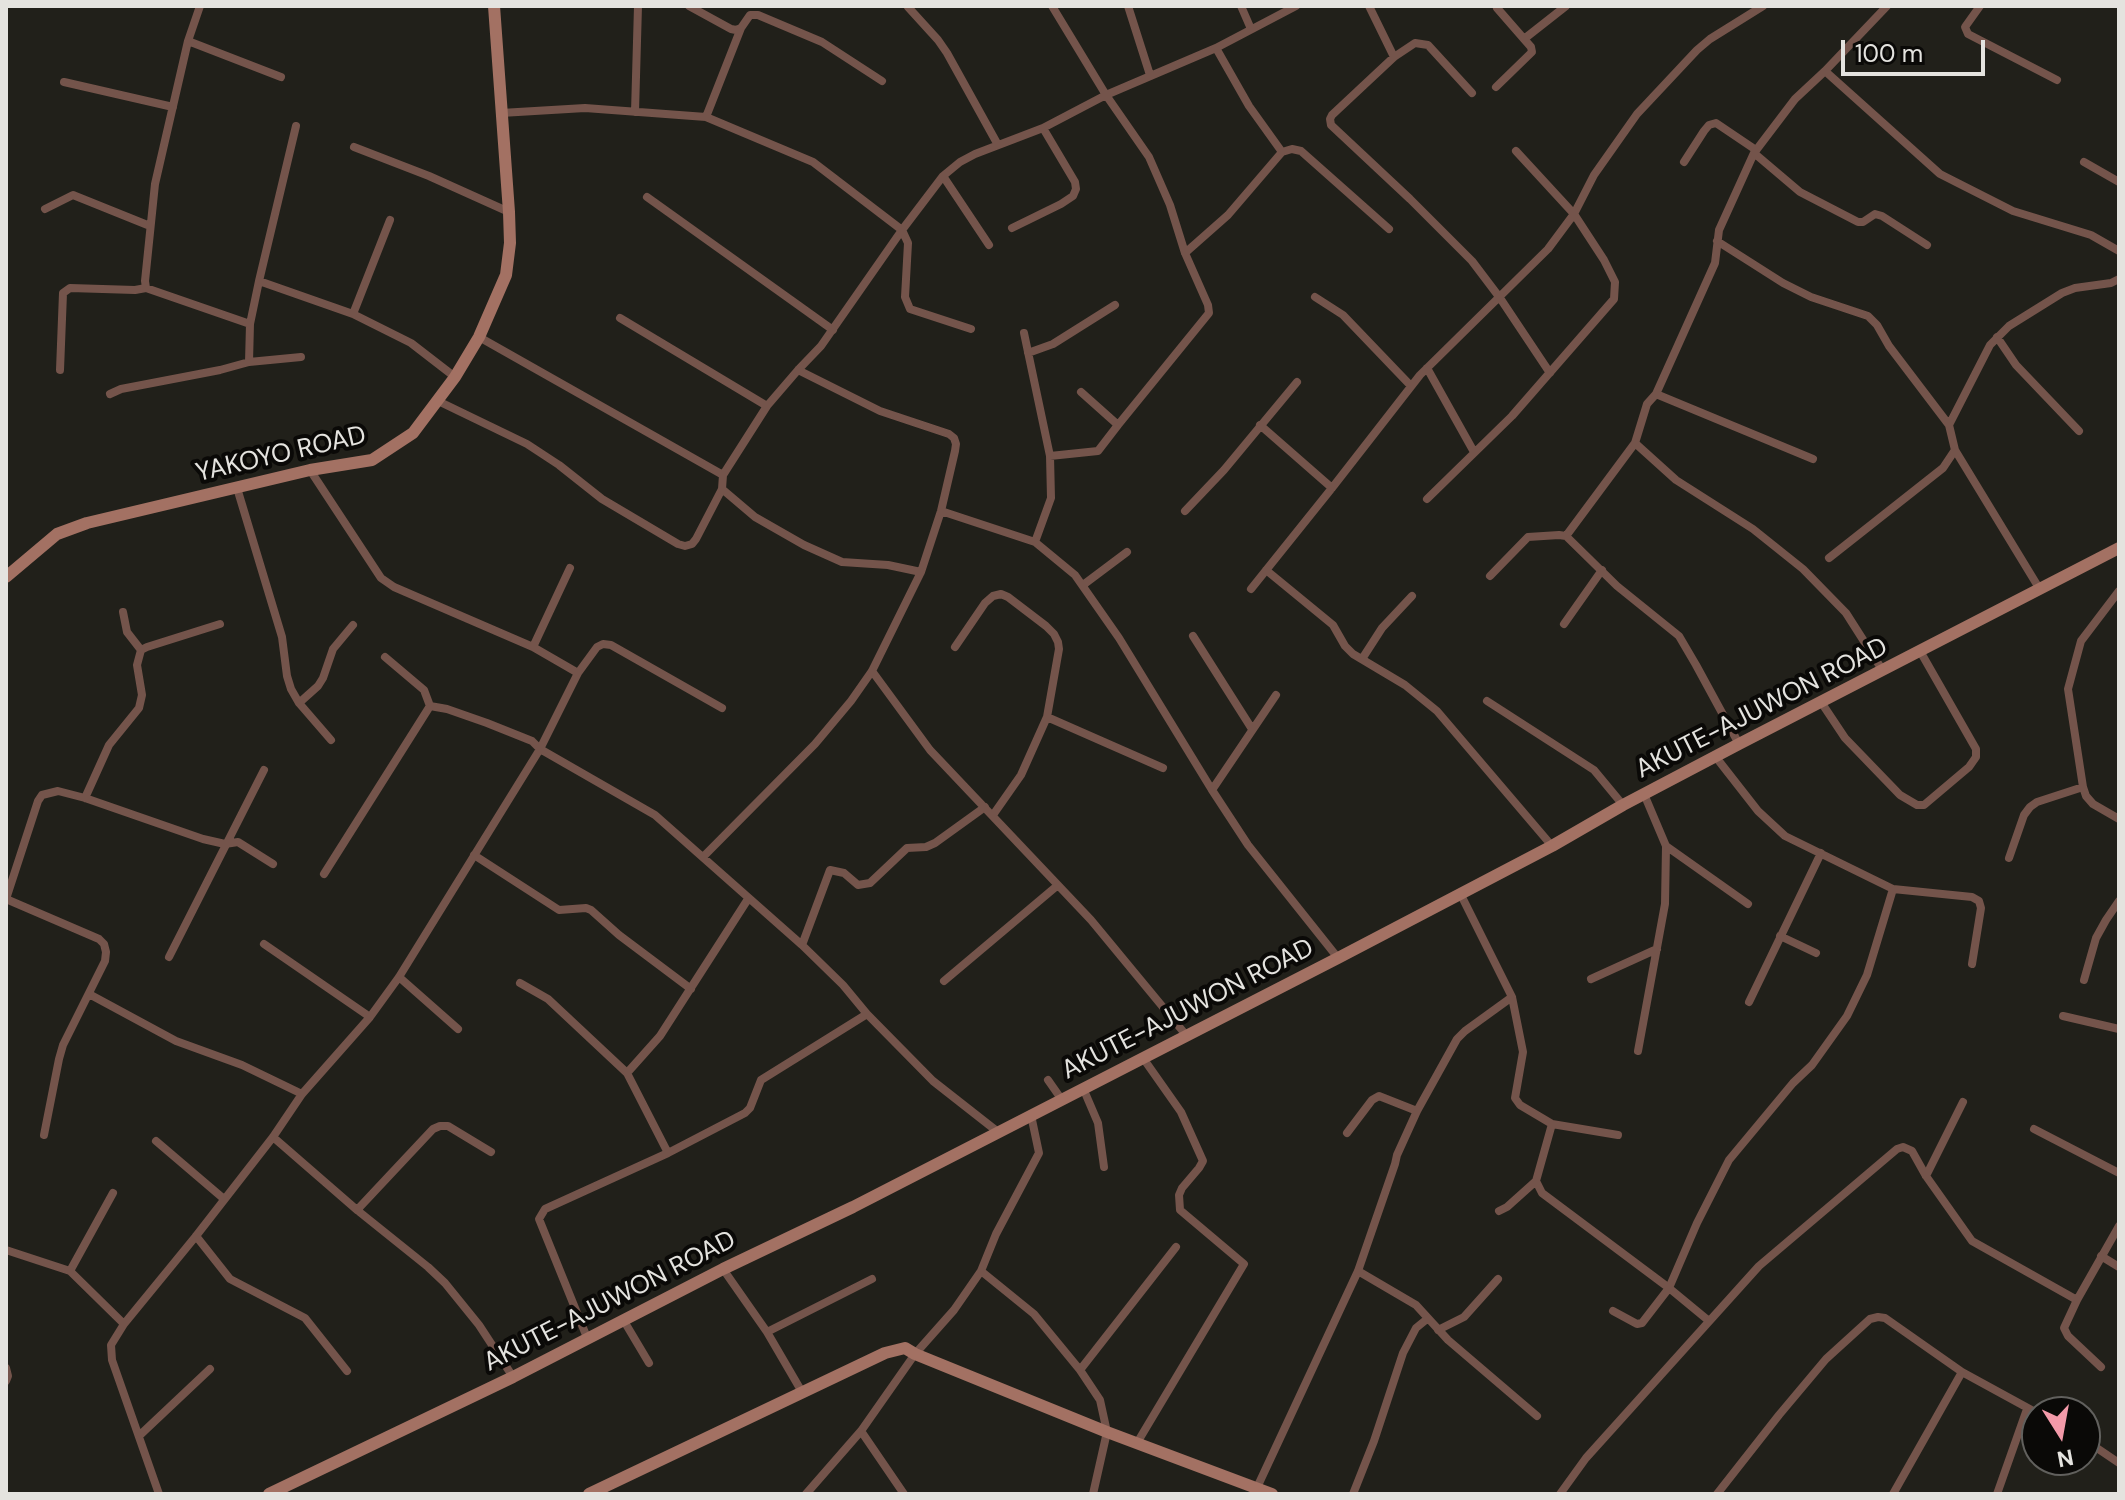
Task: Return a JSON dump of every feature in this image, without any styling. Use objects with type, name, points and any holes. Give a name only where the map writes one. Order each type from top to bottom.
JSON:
[{"type":"main road","name":"YAKOYO ROAD","points":[[6,577],[57,534],[87,523],[310,470],[372,460],[413,433],[455,377],[479,337],[506,275],[510,243],[509,212],[494,6]]},
{"type":"main road","name":"AKUTE-AJUWON ROAD","points":[[274,1493],[588,1340],[1062,1100],[1552,846],[1715,756],[2119,548]]},
{"type":"main road","points":[[589,1494],[895,1349],[905,1348],[1107,1432],[1256,1491],[1272,1494]]},
{"type":"street","points":[[146,288],[155,184],[188,41],[200,6]]},
{"type":"street","points":[[635,112],[638,6]]},
{"type":"street","points":[[689,6],[731,29],[741,28]]},
{"type":"street","points":[[1050,456],[1098,451],[1209,313],[1149,157],[1106,95],[1052,6]]},
{"type":"street","points":[[1128,6],[1150,75]]},
{"type":"street","points":[[1241,6],[1251,29]]},
{"type":"street","points":[[438,401],[527,444],[602,499],[685,546],[692,544],[722,489],[723,475],[767,406],[821,346],[943,176],[960,162],[1043,128],[1106,95],[1216,48],[1296,6]]},
{"type":"street","points":[[1369,6],[1394,57]]},
{"type":"street","points":[[1524,39],[1566,6]]},
{"type":"street","points":[[1251,589],[1411,386],[1548,249],[1574,214],[1594,175],[1637,114],[1697,50],[1763,6]]},
{"type":"street","points":[[1566,536],[1635,443],[1647,404],[1656,394],[1715,263],[1719,230],[1755,152],[1795,99],[1887,6]]},
{"type":"street","points":[[1980,6],[1965,27],[1968,34],[2057,80]]},
{"type":"street","points":[[908,7],[947,53],[998,145]]},
{"type":"street","points":[[1496,87],[1532,52],[1497,8]]},
{"type":"street","points":[[706,117],[741,28],[750,15],[758,15],[822,42],[882,81]]},
{"type":"street","points":[[188,41],[281,77]]},
{"type":"street","points":[[1472,93],[1428,45],[1415,43],[1394,57],[1332,115],[1331,125],[1472,261],[1550,373]]},
{"type":"street","points":[[1216,48],[1249,106],[1282,152]]},
{"type":"street","points":[[1825,71],[1940,174],[2013,211],[2091,235],[2119,251]]},
{"type":"street","points":[[64,82],[173,107]]},
{"type":"street","points":[[501,113],[585,108],[706,117],[813,162],[902,230],[908,243],[905,290],[910,309],[971,329]]},
{"type":"street","points":[[1684,162],[1704,131],[1716,123],[1800,192],[1858,222],[1875,214],[1882,216],[1927,245]]},
{"type":"street","points":[[249,362],[250,324],[296,126]]},
{"type":"street","points":[[1012,228],[1061,204],[1073,196],[1076,189],[1075,182],[1043,128]]},
{"type":"street","points":[[354,147],[509,212]]},
{"type":"street","points":[[1185,253],[1228,215],[1282,152],[1292,149],[1301,151],[1389,229]]},
{"type":"street","points":[[1427,499],[1512,416],[1614,299],[1615,282],[1574,214],[1516,151]]},
{"type":"street","points":[[2084,162],[2119,182]]},
{"type":"street","points":[[943,176],[989,245]]},
{"type":"street","points":[[45,209],[73,195],[150,226]]},
{"type":"street","points":[[647,197],[833,330]]},
{"type":"street","points":[[353,314],[390,220]]},
{"type":"street","points":[[1717,241],[1783,283],[1811,297],[1868,316],[1877,325],[1889,346],[1949,425],[1955,450],[2039,588]]},
{"type":"street","points":[[1949,425],[1990,345],[2009,326],[2062,293],[2119,279]]},
{"type":"street","points":[[259,281],[353,314],[411,343],[455,377]]},
{"type":"street","points":[[60,370],[63,293],[70,288],[146,288],[250,324]]},
{"type":"street","points":[[1315,297],[1343,315],[1411,386]]},
{"type":"street","points":[[1028,353],[1053,344],[1115,305]]},
{"type":"street","points":[[620,318],[767,406]]},
{"type":"street","points":[[1024,333],[1050,456],[1051,498],[1035,542]]},
{"type":"street","points":[[479,337],[723,475]]},
{"type":"street","points":[[1997,337],[2016,365],[2079,431]]},
{"type":"street","points":[[110,394],[121,389],[249,362],[301,357]]},
{"type":"street","points":[[1427,368],[1474,452]]},
{"type":"street","points":[[703,857],[815,744],[872,671],[921,572],[941,511],[955,451],[954,438],[949,434],[880,411],[798,370]]},
{"type":"street","points":[[1185,511],[1224,470],[1297,382]]},
{"type":"street","points":[[1081,392],[1118,425]]},
{"type":"street","points":[[1656,394],[1813,459]]},
{"type":"street","points":[[1260,425],[1332,488]]},
{"type":"street","points":[[1635,443],[1676,480],[1753,529],[1803,569],[1846,613],[1883,671]]},
{"type":"street","points":[[1829,558],[1943,468],[1955,450]]},
{"type":"street","points":[[310,470],[381,578],[394,587],[533,647],[578,673]]},
{"type":"street","points":[[237,488],[282,637],[291,689],[331,740]]},
{"type":"street","points":[[722,489],[755,517],[842,562],[888,565],[921,572]]},
{"type":"street","points":[[941,511],[1035,542],[1075,575],[1119,638],[1248,845],[1338,958]]},
{"type":"street","points":[[1490,576],[1528,537],[1566,536],[1617,586],[1679,636],[1739,744]]},
{"type":"street","points":[[1083,585],[1127,552]]},
{"type":"street","points":[[533,647],[570,568]]},
{"type":"street","points":[[1266,570],[1333,625],[1345,646],[1405,685],[1437,711],[1552,846]]},
{"type":"street","points":[[1564,624],[1602,570]]},
{"type":"street","points":[[2119,591],[2081,641],[2068,681],[2086,796],[2093,804],[2119,819]]},
{"type":"street","points":[[955,647],[985,603],[1001,594],[1046,626],[1058,642],[1047,717],[1021,775],[993,815]]},
{"type":"street","points":[[1362,659],[1382,628],[1412,596]]},
{"type":"street","points":[[123,612],[127,632],[141,650]]},
{"type":"street","points":[[85,798],[109,745],[139,708],[142,695],[137,665],[141,650],[220,624]]},
{"type":"street","points":[[299,703],[318,686],[333,649],[353,625]]},
{"type":"street","points":[[1193,636],[1252,729]]},
{"type":"street","points":[[159,1494],[111,1345],[124,1324],[273,1137],[302,1094],[370,1017],[399,977],[540,749],[578,673],[597,647],[611,645],[722,708]]},
{"type":"street","points":[[1821,702],[1845,738],[1900,795],[1917,805],[1924,805],[1969,767],[1976,757],[1975,745],[1920,651]]},
{"type":"street","points":[[385,657],[424,690],[430,706]]},
{"type":"street","points":[[872,671],[930,750],[1091,920],[1186,1035]]},
{"type":"street","points":[[1212,790],[1276,695]]},
{"type":"street","points":[[1487,701],[1581,760],[1594,770],[1623,805]]},
{"type":"street","points":[[430,706],[447,709],[532,741],[540,749],[655,815],[802,945],[933,1081],[998,1132]]},
{"type":"street","points":[[324,874],[430,706]]},
{"type":"street","points":[[1047,717],[1163,768]]},
{"type":"street","points":[[1715,756],[1758,811],[1785,836],[1893,889],[1972,897],[1979,901],[1981,908],[1972,964]]},
{"type":"street","points":[[169,957],[264,770]]},
{"type":"street","points":[[2009,858],[2024,815],[2030,807],[2083,787]]},
{"type":"street","points":[[44,1135],[63,1045],[105,961],[106,952],[99,939],[6,899],[42,795],[58,791],[203,839],[225,844],[238,842],[273,864]]},
{"type":"street","points":[[1638,1051],[1665,904],[1666,846],[1644,794]]},
{"type":"street","points":[[802,945],[830,870],[844,873],[858,885],[870,883],[907,848],[935,843],[985,807]]},
{"type":"street","points":[[1666,846],[1748,904]]},
{"type":"street","points":[[1749,1002],[1821,853]]},
{"type":"street","points":[[474,855],[559,910],[591,910],[691,989]]},
{"type":"street","points":[[944,981],[1058,885]]},
{"type":"street","points":[[1613,1311],[1637,1324],[1642,1323],[1669,1288],[1729,1160],[1793,1083],[1812,1065],[1847,1016],[1867,975],[1893,889]]},
{"type":"street","points":[[1460,893],[1512,997],[1523,1052],[1515,1098],[1520,1105],[1552,1124],[1618,1135]]},
{"type":"street","points":[[627,1073],[660,1036],[748,899]]},
{"type":"street","points":[[2084,980],[2096,938],[2119,901]]},
{"type":"street","points":[[1780,936],[1816,953]]},
{"type":"street","points":[[264,944],[370,1017]]},
{"type":"street","points":[[1591,979],[1657,949]]},
{"type":"street","points":[[399,977],[458,1029]]},
{"type":"street","points":[[520,983],[548,999],[627,1073],[668,1153]]},
{"type":"street","points":[[89,994],[176,1041],[242,1065],[302,1094]]},
{"type":"street","points":[[1256,1491],[1358,1271],[1397,1155],[1417,1111],[1457,1039],[1512,997]]},
{"type":"street","points":[[588,1340],[539,1219],[545,1209],[668,1153],[745,1113],[761,1080],[867,1014]]},
{"type":"street","points":[[2063,1016],[2119,1029]]},
{"type":"street","points":[[1137,1443],[1244,1264],[1180,1210],[1182,1188],[1203,1161],[1181,1112],[1143,1058]]},
{"type":"street","points":[[1048,1080],[1062,1100]]},
{"type":"street","points":[[1083,1088],[1098,1123],[1104,1167]]},
{"type":"street","points":[[1347,1133],[1372,1100],[1379,1096],[1417,1111]]},
{"type":"street","points":[[1926,1176],[1963,1102]]},
{"type":"street","points":[[806,1494],[861,1431],[915,1354],[954,1310],[981,1271],[996,1234],[1039,1153],[1031,1115]]},
{"type":"street","points":[[1499,1211],[1536,1181],[1552,1124]]},
{"type":"street","points":[[357,1210],[433,1129],[448,1126],[491,1152]]},
{"type":"street","points":[[2034,1129],[2119,1173]]},
{"type":"street","points":[[273,1137],[445,1283],[479,1325],[513,1377]]},
{"type":"street","points":[[156,1141],[224,1199]]},
{"type":"street","points":[[1560,1494],[1586,1458],[1759,1266],[1897,1149],[1903,1147],[1912,1151],[1972,1241],[2077,1300]]},
{"type":"street","points":[[1536,1181],[1542,1193],[1709,1321]]},
{"type":"street","points":[[70,1271],[113,1193]]},
{"type":"street","points":[[2101,1367],[2065,1333],[2065,1324],[2119,1226]]},
{"type":"street","points":[[196,1236],[230,1279],[305,1318],[347,1371]]},
{"type":"street","points":[[1080,1370],[1176,1247]]},
{"type":"street","points":[[6,1250],[70,1271],[124,1324]]},
{"type":"street","points":[[2101,1256],[2119,1267]]},
{"type":"street","points":[[723,1269],[767,1332],[802,1392]]},
{"type":"street","points":[[981,1271],[1034,1314],[1100,1400],[1107,1432],[1093,1494]]},
{"type":"street","points":[[1358,1271],[1416,1305],[1438,1330],[1537,1416]]},
{"type":"street","points":[[767,1332],[872,1279]]},
{"type":"street","points":[[1438,1330],[1464,1317],[1498,1279]]},
{"type":"street","points":[[1717,1494],[1826,1359],[1870,1319],[1885,1318],[1962,1372],[2021,1406]]},
{"type":"street","points":[[1353,1494],[1403,1353],[1416,1328],[1427,1319]]},
{"type":"street","points":[[624,1321],[649,1363]]},
{"type":"street","points":[[6,1368],[6,1381]]},
{"type":"street","points":[[140,1435],[210,1369]]},
{"type":"street","points":[[1893,1494],[1962,1372]]},
{"type":"street","points":[[1997,1494],[2021,1426]]},
{"type":"street","points":[[861,1431],[904,1494]]},
{"type":"street","points":[[2101,1451],[2119,1463]]}]
